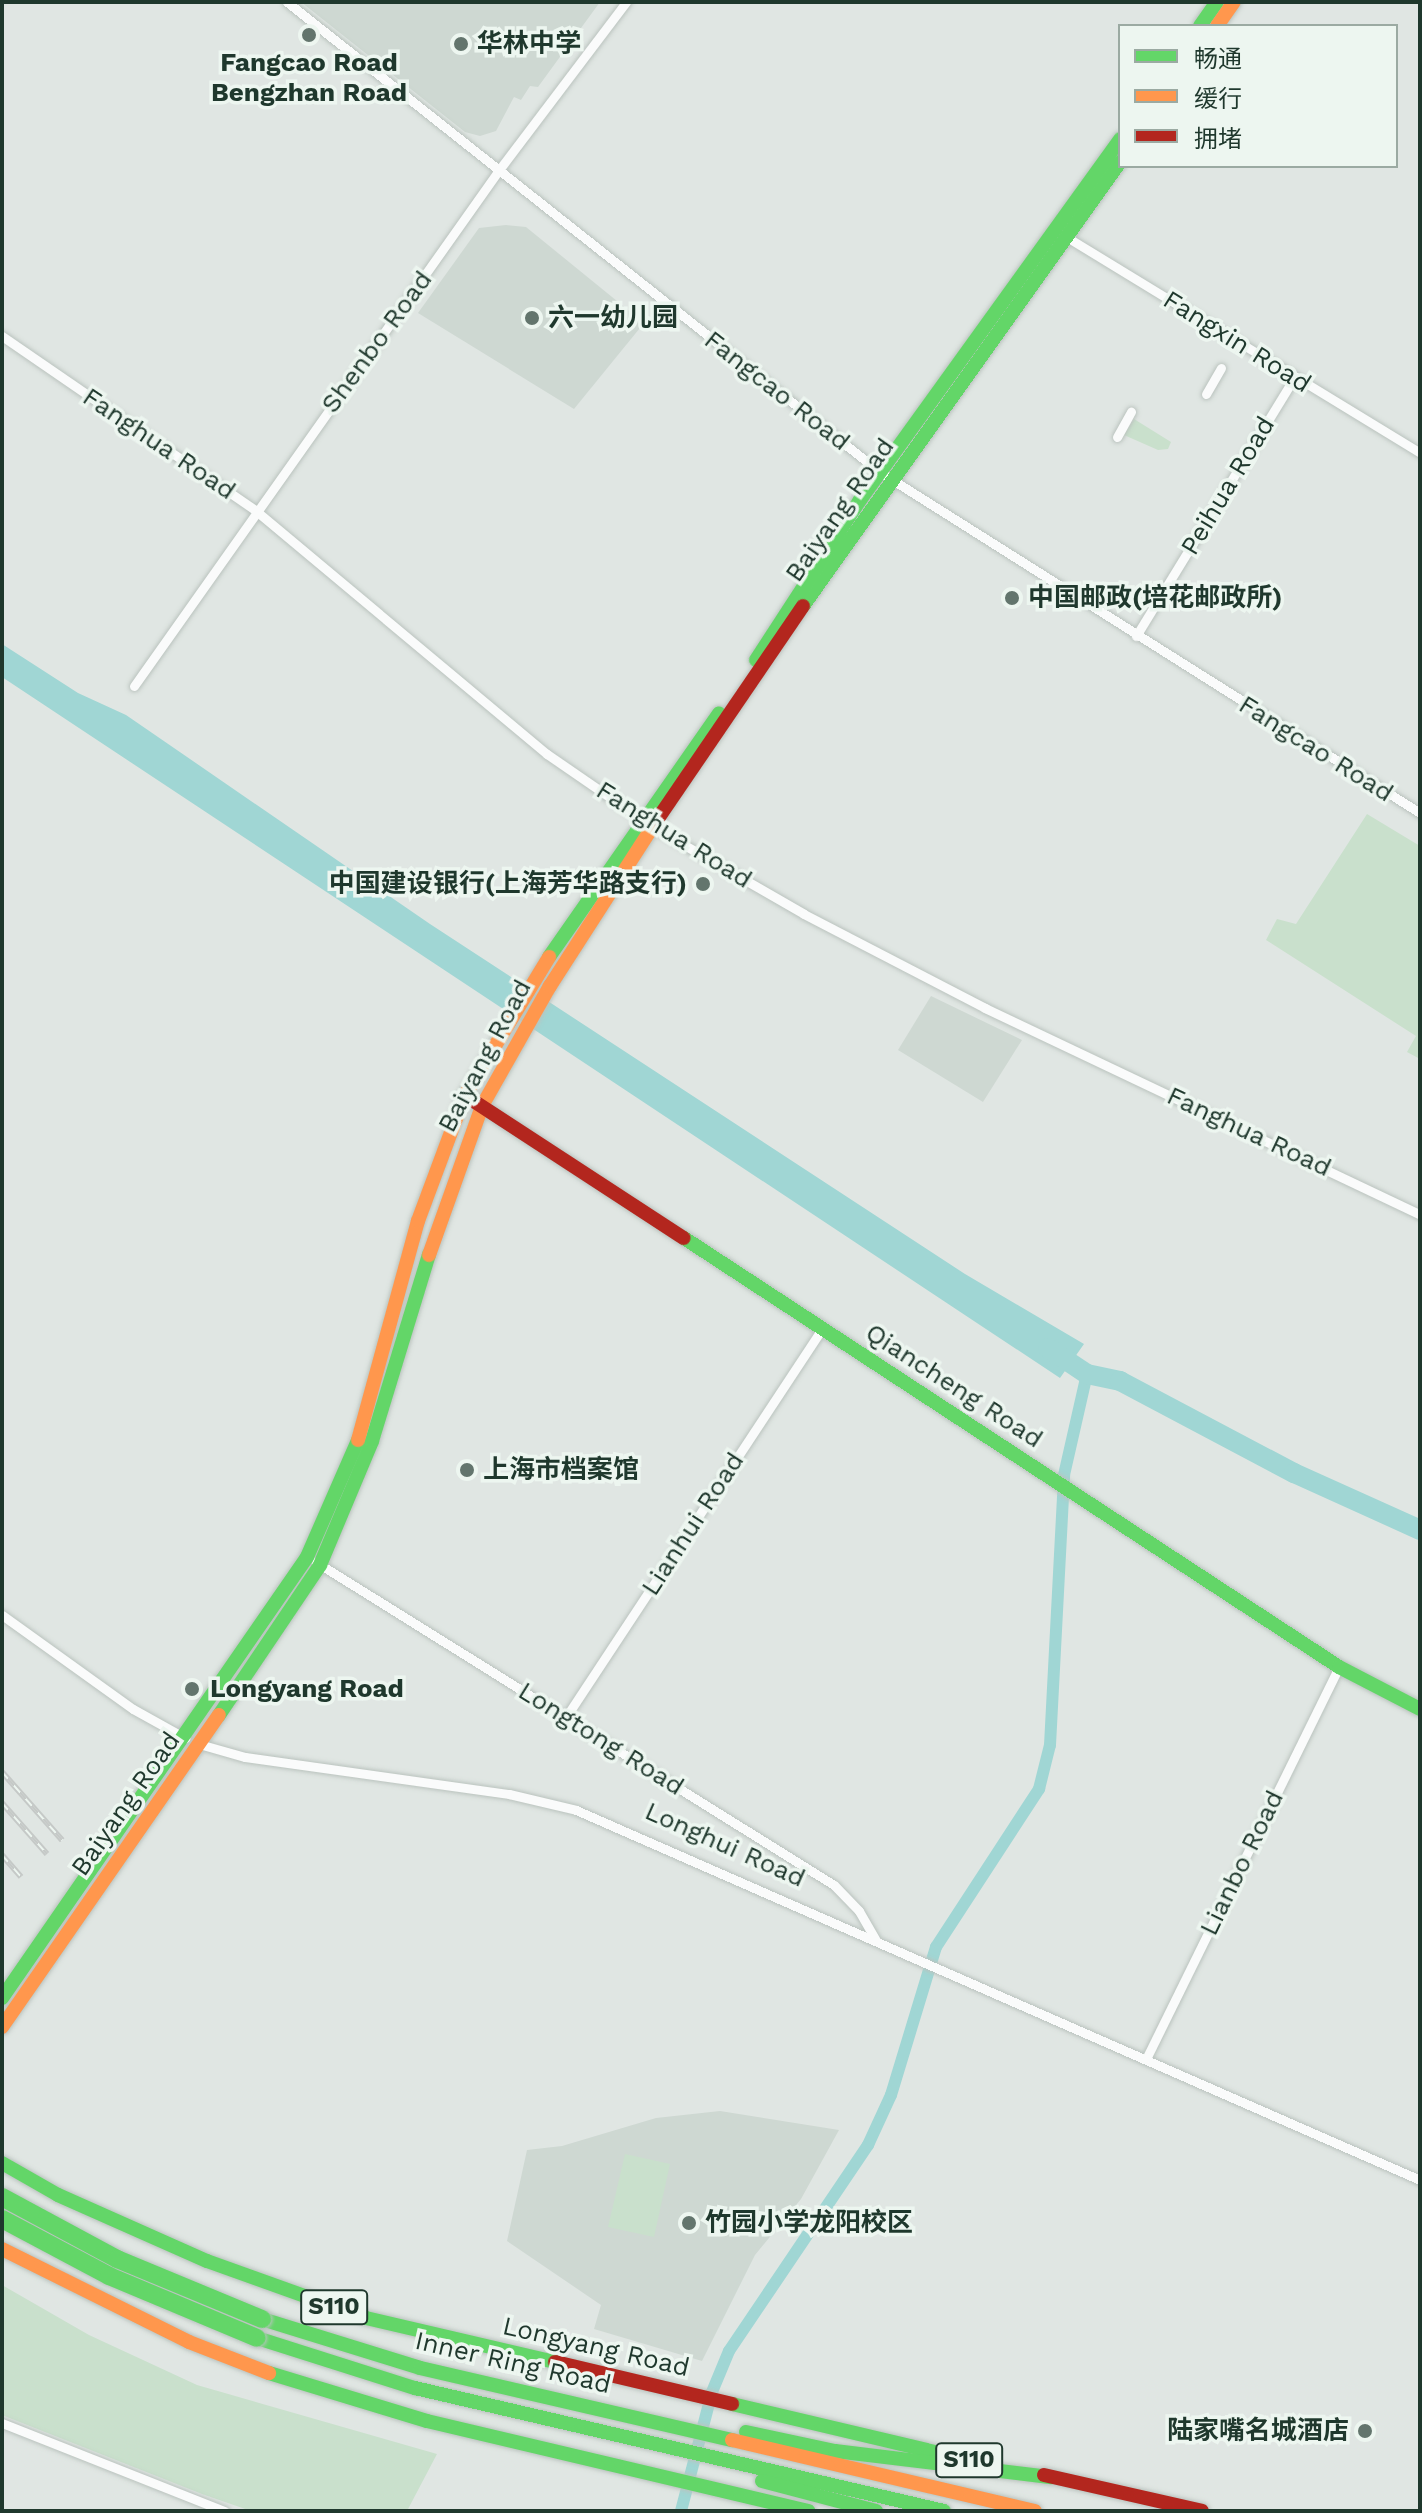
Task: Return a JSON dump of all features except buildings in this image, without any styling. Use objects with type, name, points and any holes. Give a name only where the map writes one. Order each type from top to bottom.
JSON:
[{"type":"main road","points":[[1201,24],[1217,2]]},
{"type":"main road","points":[[1218,24],[1234,2]]},
{"type":"main road","name":"Baiyang Road","points":[[314,1561],[357,1443],[418,1221],[464,1097],[500,1034],[538,988],[647,823],[886,476],[1061,233],[1118,142]]},
{"type":"main road","name":"Baiyang Road","points":[[1061,233],[1118,164]]},
{"type":"main road","name":"Baiyang Road","points":[[2,2027],[314,1561],[367,1455],[454,1174],[482,1106],[517,1043],[538,988]]},
{"type":"main road","name":"Qiancheng Road","points":[[464,1097],[1339,1667],[1420,1709]]},
{"type":"main road","name":"Baiyang Road","points":[[2,1998],[192,1741]]},
{"type":"main road","name":"Longyang Road","points":[[2,2163],[58,2195],[181,2250],[325,2305],[736,2407],[1202,2511]]},
{"type":"main road","name":"Inner Ring Road","points":[[2,2197],[117,2259],[262,2319],[420,2368],[529,2394],[729,2434],[1035,2511]]},
{"type":"main road","name":"Inner Ring Road","points":[[2,2219],[109,2276],[257,2338],[415,2388],[634,2439],[722,2464],[944,2511]]},
{"type":"main road","points":[[2,2249],[189,2342],[282,2379],[382,2410],[809,2511]]},
{"type":"main road","points":[[729,2434],[835,2451],[1051,2477]]},
{"type":"main road","points":[[722,2464],[876,2511]]},
{"type":"street","name":"Fangcao Road","points":[[287,2],[886,476],[1420,813]]},
{"type":"street","name":"Shenbo Road","points":[[134,686],[255,510],[499,170],[626,2]]},
{"type":"street","name":"Fangxin Road","points":[[1061,233],[1420,453]]},
{"type":"street","name":"Fanghua Road","points":[[2,336],[255,510],[547,754],[647,823],[804,914],[973,1002],[1420,1215]]},
{"type":"street","points":[[1206,394],[1221,368]]},
{"type":"street","name":"Peihua Road","points":[[1136,636],[1295,377]]},
{"type":"street","points":[[1117,437],[1131,412]]},
{"type":"street","name":"Lianhui Road","points":[[566,1717],[821,1330]]},
{"type":"street","name":"Longtong Road","points":[[314,1561],[834,1885],[859,1911],[876,1940]]},
{"type":"street","name":"Longhui Road","points":[[2,1615],[133,1709],[192,1741],[245,1757],[558,1805],[876,1940],[1420,2180]]},
{"type":"street","name":"Lianbo Road","points":[[1146,2059],[1339,1667]]},
{"type":"street","points":[[2,2423],[224,2511]]},
{"type":"shaded area","name":"华林中学","points":[[301,2],[600,2],[538,87],[530,86],[521,100],[514,97],[496,131],[480,136],[465,132]]},
{"type":"shaded area","name":"六一幼儿园","points":[[506,225],[526,227],[644,323],[574,409],[418,313],[479,228]]},
{"type":"shaded area","points":[[931,996],[1022,1040],[983,1102],[898,1050]]},
{"type":"shaded area","name":"竹园小学龙阳校区","points":[[720,2111],[839,2130],[801,2199],[755,2255],[702,2361],[594,2329],[601,2305],[507,2241],[527,2150],[562,2146],[656,2118]]},
{"type":"green space","points":[[1134,419],[1171,442],[1168,449],[1158,450],[1124,435]]},
{"type":"green space","points":[[1367,814],[1420,846],[1420,1059],[1407,1052],[1416,1036],[1266,940],[1277,919],[1296,924]]},
{"type":"green space","points":[[625,2154],[670,2164],[654,2237],[608,2227]]},
{"type":"green space","points":[[2,2285],[89,2335],[197,2385],[437,2454],[407,2511],[251,2511],[202,2494],[2,2415]]},
{"type":"water","points":[[2,644],[78,693],[126,715],[430,924],[965,1274],[1084,1344],[1060,1378],[2,677]]},
{"type":"waterway","points":[[1048,1348],[1087,1374],[1120,1381],[1294,1473],[1420,1530]]},
{"type":"waterway","points":[[681,2511],[712,2392],[729,2351],[868,2145],[891,2095],[936,1947],[1039,1789],[1050,1745],[1064,1475],[1087,1374]]},
{"type":"railway","points":[[2,1772],[62,1840]]},
{"type":"railway","points":[[2,1803],[47,1854]]},
{"type":"railway","points":[[2,1855],[21,1877]]},
{"type":"traffic: fast","points":[[1201,24],[1217,2]]},
{"type":"traffic: fast","points":[[756,660],[860,500],[1118,142]]},
{"type":"traffic: fast","points":[[803,606],[1118,165]]},
{"type":"traffic: fast","points":[[549,957],[719,713]]},
{"type":"traffic: fast","points":[[684,1238],[1339,1667],[1420,1709]]},
{"type":"traffic: fast","points":[[219,1715],[320,1565],[372,1441],[429,1255]]},
{"type":"traffic: fast","points":[[2,1998],[307,1557],[358,1440]]},
{"type":"traffic: fast","points":[[2,2163],[58,2195],[207,2261],[366,2318],[555,2362]]},
{"type":"traffic: fast","points":[[2,2197],[117,2259],[262,2319]]},
{"type":"traffic: fast","points":[[2,2219],[109,2276],[257,2338]]},
{"type":"traffic: fast","points":[[262,2319],[420,2368],[732,2440]]},
{"type":"traffic: fast","points":[[257,2338],[415,2388],[944,2511]]},
{"type":"traffic: fast","points":[[269,2373],[427,2421],[809,2511]]},
{"type":"traffic: fast","points":[[732,2404],[969,2460]]},
{"type":"traffic: fast","points":[[746,2432],[835,2451],[1051,2477]]},
{"type":"traffic: fast","points":[[762,2481],[876,2511]]},
{"type":"traffic: slow","points":[[1218,24],[1234,2]]},
{"type":"traffic: slow","points":[[429,1255],[482,1106],[550,986],[657,820]]},
{"type":"traffic: slow","points":[[358,1440],[418,1221],[464,1097],[549,957]]},
{"type":"traffic: slow","points":[[2,2027],[219,1715]]},
{"type":"traffic: slow","points":[[2,2249],[189,2342],[269,2373]]},
{"type":"traffic: slow","points":[[732,2440],[1035,2511]]},
{"type":"traffic: jam","points":[[657,820],[803,606]]},
{"type":"traffic: jam","points":[[475,1102],[684,1238]]},
{"type":"traffic: jam","points":[[555,2362],[732,2404]]},
{"type":"traffic: jam","points":[[1044,2475],[1202,2511]]},
{"type":"place","name":"Fangcao Road Bengzhan Road","points":[[309,35]]},
{"type":"place","name":"华林中学","points":[[461,44]]},
{"type":"place","name":"六一幼儿园","points":[[532,318]]},
{"type":"place","name":"中国邮政(培花邮政所)","points":[[1012,598]]},
{"type":"place","name":"中国建设银行(上海芳华路支行)","points":[[703,884]]},
{"type":"place","name":"上海市档案馆","points":[[467,1470]]},
{"type":"place","name":"Longyang Road","points":[[192,1689]]},
{"type":"place","name":"竹园小学龙阳校区","points":[[689,2223]]},
{"type":"place","name":"陆家嘴名城酒店","points":[[1365,2431]]}]
